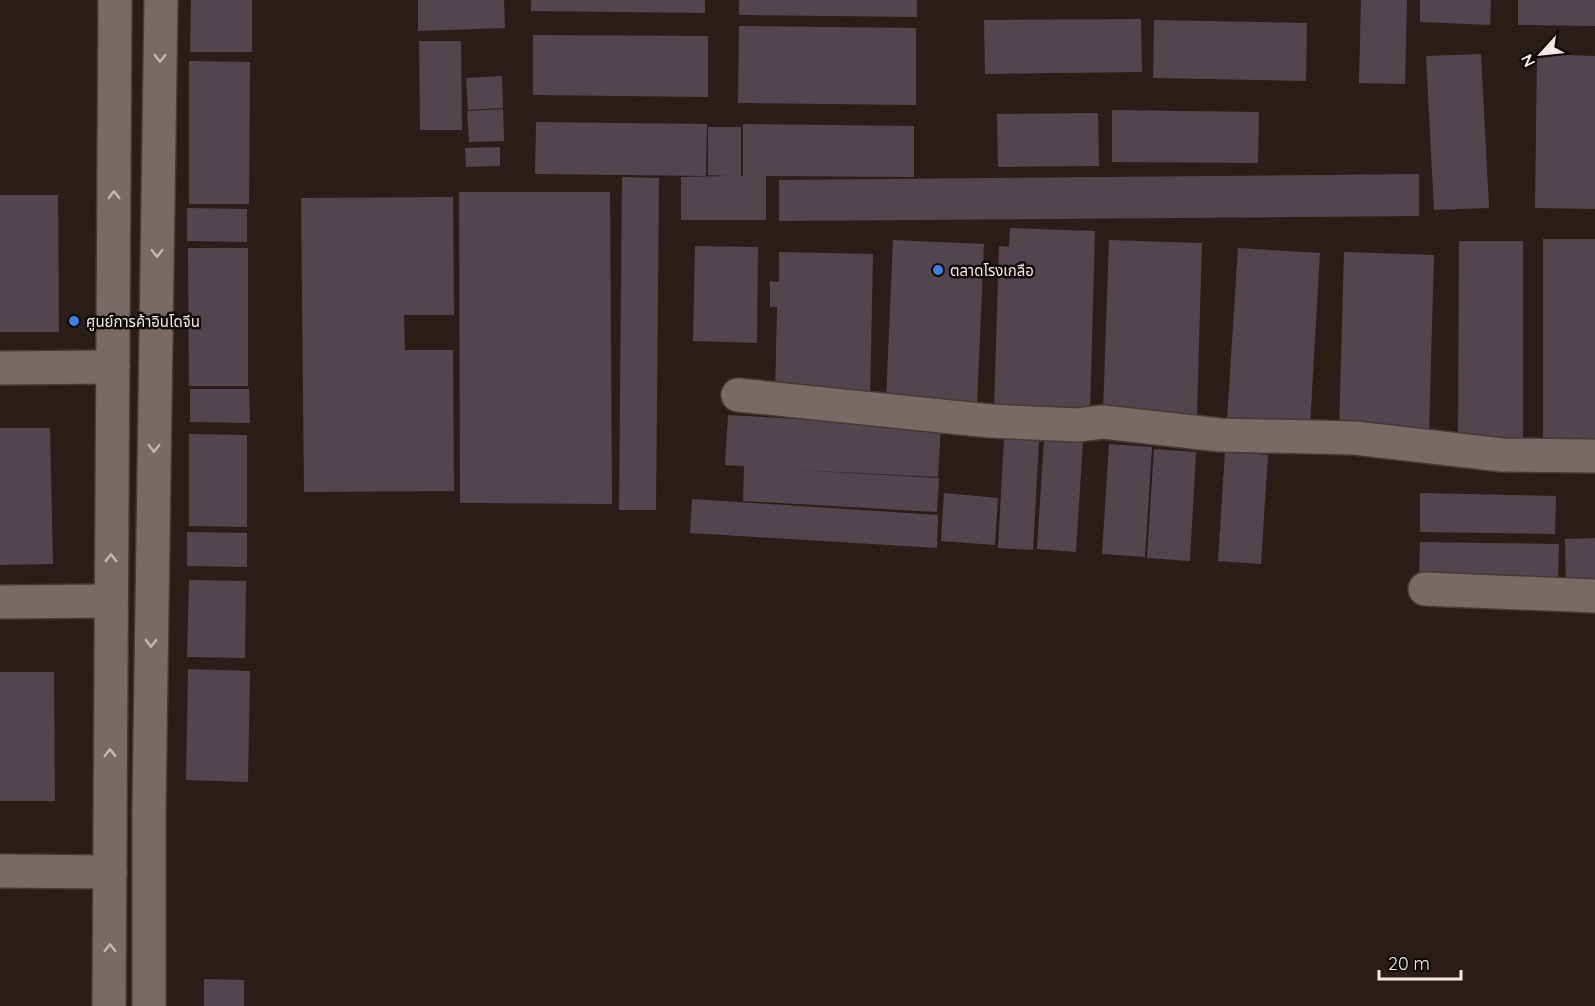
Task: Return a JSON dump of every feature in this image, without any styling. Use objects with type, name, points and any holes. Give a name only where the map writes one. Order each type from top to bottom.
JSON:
[{"type":"street","points":[[110,1006],[115,0]]},
{"type":"street","points":[[149,1006],[149,809],[161,0]]},
{"type":"street","points":[[0,368],[112,367]]},
{"type":"street","points":[[738,395],[990,421],[1077,424],[1103,422],[1220,435],[1355,438],[1502,455],[1595,456]]},
{"type":"street","points":[[1425,589],[1595,596]]},
{"type":"street","points":[[0,602],[111,601]]},
{"type":"street","points":[[0,872],[110,872]]},
{"type":"building","points":[[191,0],[252,0],[252,52],[190,52]]},
{"type":"building","points":[[418,0],[504,0],[505,28],[418,31]]},
{"type":"building","points":[[531,0],[705,0],[705,13],[531,11]]},
{"type":"building","points":[[739,0],[917,0],[917,17],[739,15]]},
{"type":"building","points":[[1361,0],[1407,0],[1405,84],[1359,83]]},
{"type":"building","points":[[1420,0],[1491,0],[1490,25],[1420,22]]},
{"type":"building","points":[[1518,0],[1595,0],[1595,26],[1518,25]]},
{"type":"building","points":[[1141,19],[1142,72],[985,74],[984,20]]},
{"type":"building","points":[[1154,20],[1307,23],[1306,81],[1153,78]]},
{"type":"building","points":[[739,26],[916,28],[916,105],[738,103]]},
{"type":"building","points":[[533,35],[708,36],[708,97],[533,95]]},
{"type":"building","points":[[419,41],[461,41],[462,130],[420,130]]},
{"type":"building","points":[[1481,54],[1489,208],[1434,210],[1426,56]]},
{"type":"building","points":[[1537,54],[1595,56],[1595,209],[1535,208]]},
{"type":"building","points":[[189,61],[250,62],[249,204],[189,204]]},
{"type":"building","points":[[502,76],[503,108],[468,110],[466,78]]},
{"type":"building","points":[[503,109],[504,141],[469,142],[467,111]]},
{"type":"building","points":[[1112,110],[1259,112],[1258,163],[1112,162]]},
{"type":"building","points":[[1098,113],[1099,166],[998,167],[997,114]]},
{"type":"building","points":[[536,122],[707,124],[706,176],[535,174]]},
{"type":"building","points":[[743,124],[914,126],[914,177],[766,176],[766,220],[681,220],[681,177],[727,176],[708,175],[708,127],[741,127],[741,176],[743,176]]},
{"type":"building","points":[[500,147],[500,166],[466,167],[465,148]]},
{"type":"building","points":[[1419,174],[1419,216],[779,221],[779,180]]},
{"type":"building","points":[[622,177],[659,178],[656,510],[619,510]]},
{"type":"building","points":[[459,192],[610,192],[612,504],[460,503]]},
{"type":"building","points":[[0,195],[58,195],[59,332],[0,332]]},
{"type":"building","points":[[453,197],[454,315],[404,315],[405,350],[453,350],[454,491],[304,492],[301,198]]},
{"type":"building","points":[[187,208],[247,209],[247,242],[187,241]]},
{"type":"building","points":[[1010,228],[1095,231],[1090,413],[994,410],[999,246],[1009,247]]},
{"type":"building","points":[[1543,239],[1595,239],[1595,439],[1543,438]]},
{"type":"building","points":[[893,240],[984,244],[977,406],[886,401]]},
{"type":"building","points":[[1109,240],[1202,243],[1197,415],[1103,412]]},
{"type":"building","points":[[1459,241],[1523,241],[1523,440],[1458,440]]},
{"type":"building","points":[[695,246],[758,247],[757,343],[693,341]]},
{"type":"building","points":[[188,248],[248,248],[248,386],[189,386]]},
{"type":"building","points":[[1238,248],[1320,253],[1310,426],[1227,420]]},
{"type":"building","points":[[779,252],[873,254],[870,400],[775,397],[777,307],[770,307],[770,281],[779,282]]},
{"type":"building","points":[[1344,252],[1434,255],[1429,435],[1339,432]]},
{"type":"building","points":[[190,389],[249,389],[250,423],[190,422]]},
{"type":"building","points":[[728,415],[941,427],[938,477],[779,469],[939,478],[937,512],[743,501],[744,466],[725,465]]},
{"type":"building","points":[[0,428],[50,428],[53,564],[0,565]]},
{"type":"building","points":[[189,434],[247,435],[247,527],[189,526]]},
{"type":"building","points":[[1004,438],[1039,441],[1033,550],[998,548]]},
{"type":"building","points":[[1044,439],[1083,441],[1076,552],[1037,549]]},
{"type":"building","points":[[1109,444],[1152,447],[1145,557],[1102,554]]},
{"type":"building","points":[[1154,449],[1196,452],[1190,561],[1147,558]]},
{"type":"building","points":[[1225,451],[1268,455],[1261,564],[1218,561]]},
{"type":"building","points":[[944,493],[998,498],[995,545],[941,541]]},
{"type":"building","points":[[1420,493],[1556,496],[1555,534],[1420,532]]},
{"type":"building","points":[[692,499],[938,515],[937,548],[690,533]]},
{"type":"building","points":[[187,532],[247,533],[247,567],[187,566]]},
{"type":"building","points":[[1595,538],[1595,589],[1566,590],[1565,539]]},
{"type":"building","points":[[1420,542],[1559,544],[1558,580],[1419,579]]},
{"type":"building","points":[[189,580],[246,581],[245,658],[187,657]]},
{"type":"building","points":[[188,669],[250,671],[248,782],[186,780]]},
{"type":"building","points":[[0,672],[54,672],[55,801],[0,801]]},
{"type":"building","points":[[204,979],[244,980],[244,1006],[204,1006]]},
{"type":"place","name":"ตลาดโรงเกลือ","points":[[938,270]]},
{"type":"place","name":"ศูนย์การค้าอินโดจีน","points":[[74,321]]}]
